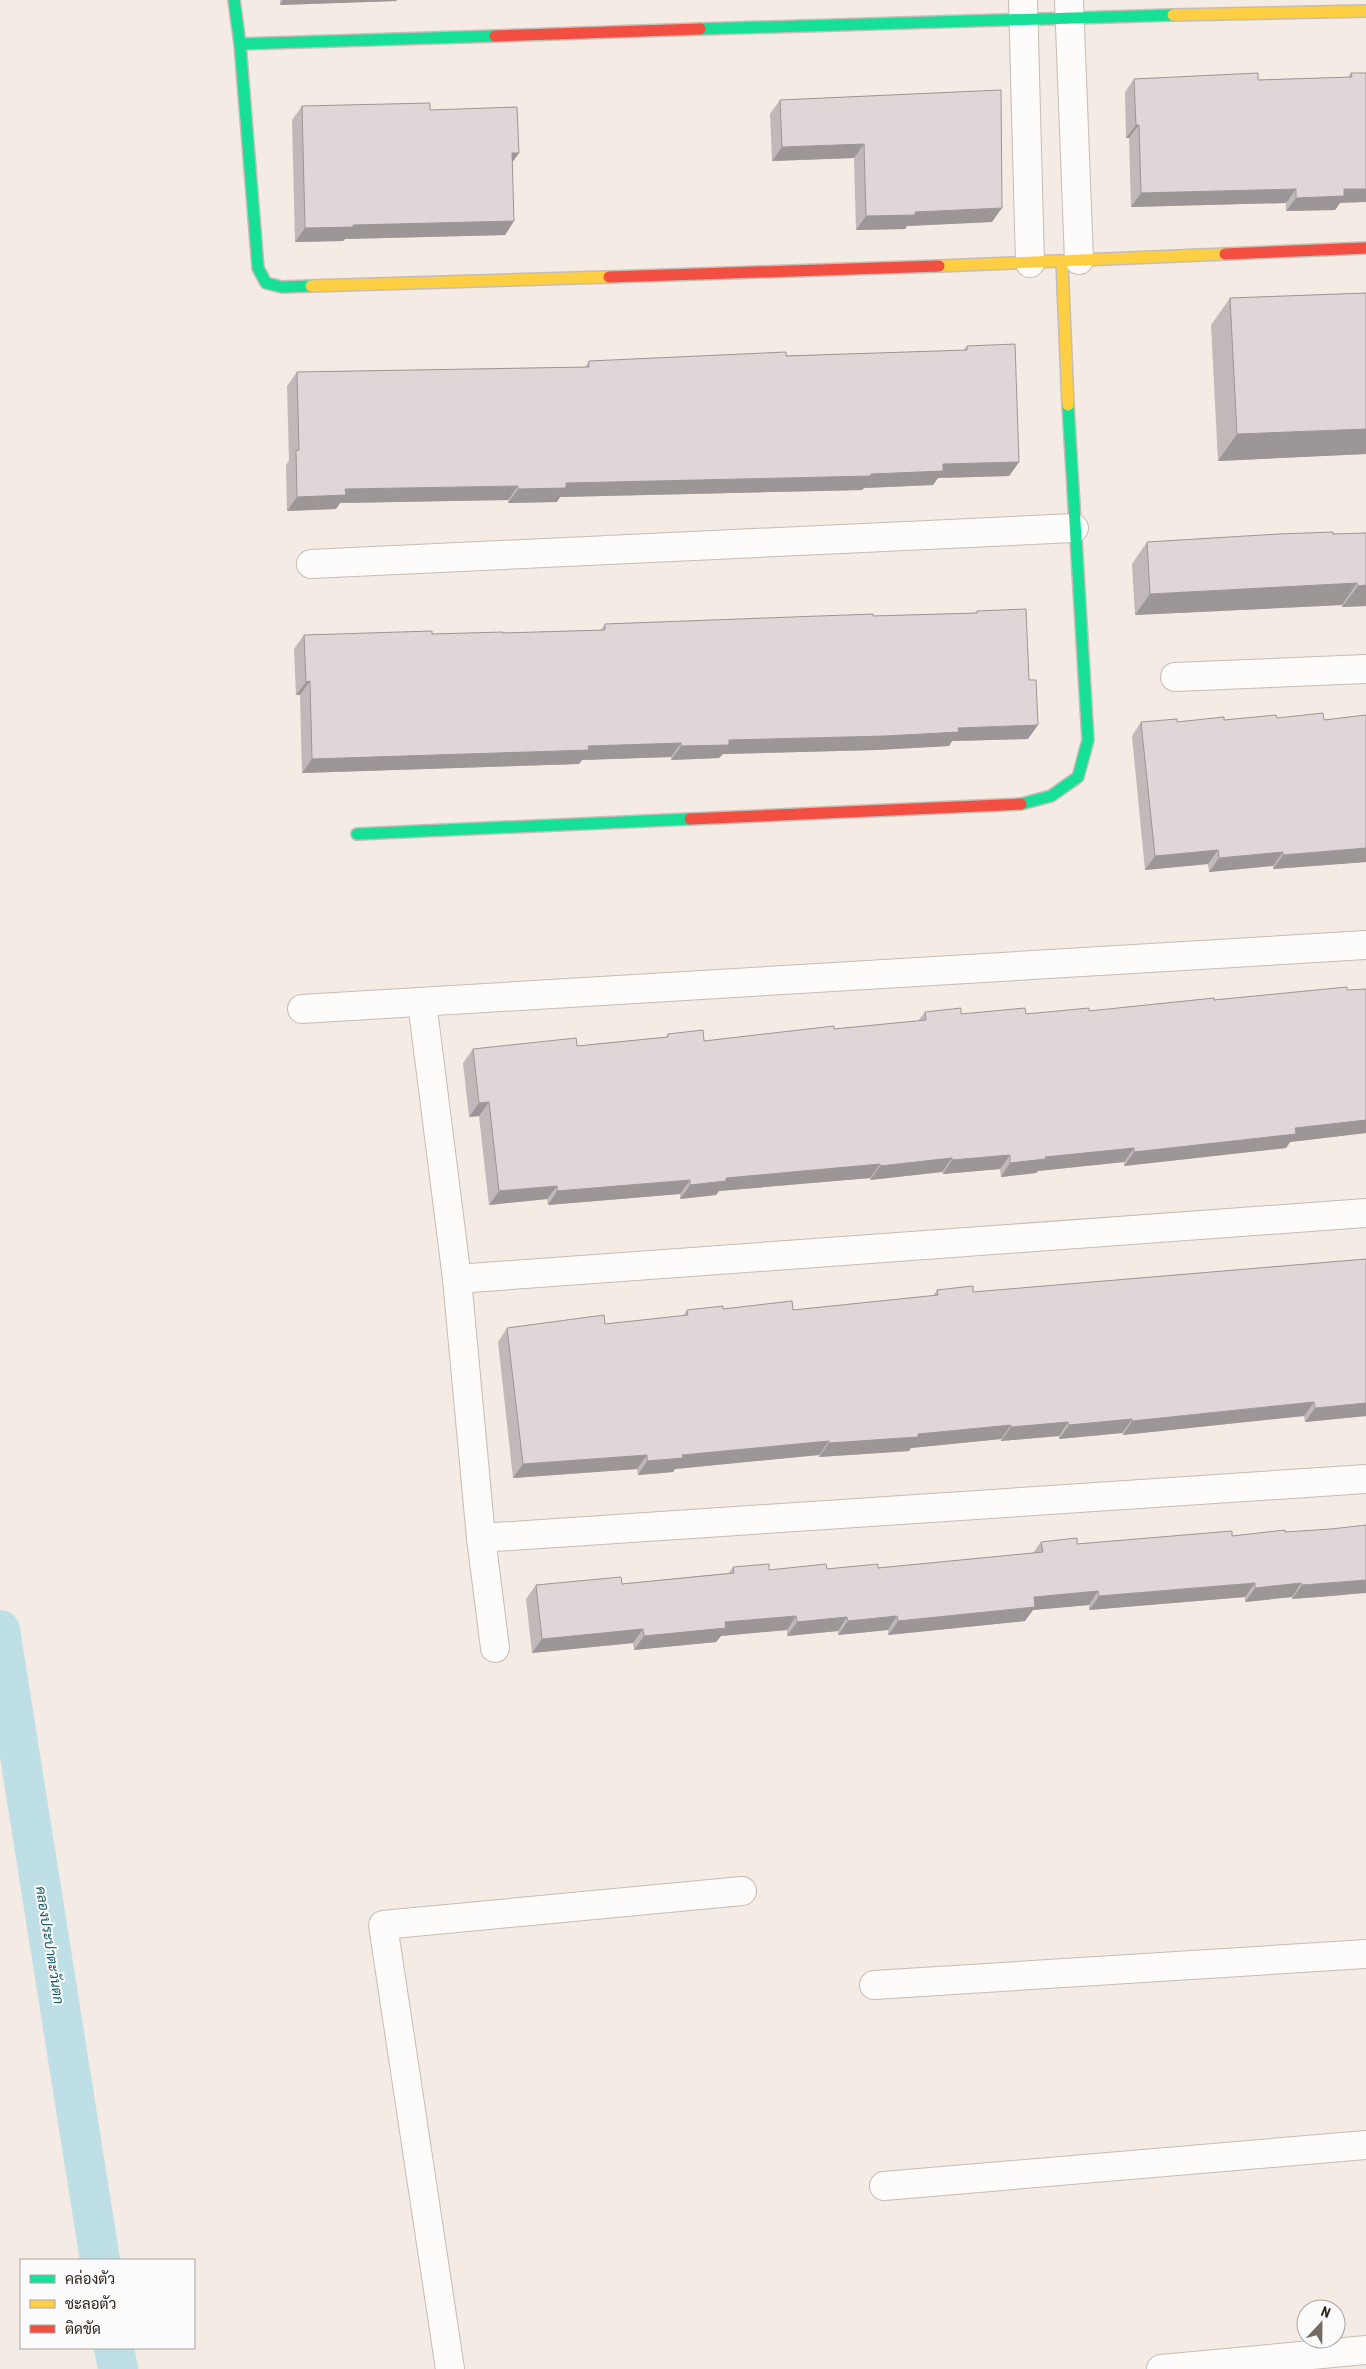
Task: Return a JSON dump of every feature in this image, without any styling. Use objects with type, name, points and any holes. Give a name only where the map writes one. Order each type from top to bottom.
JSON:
[{"type":"street","points":[[234,0],[240,44],[258,268],[266,283],[282,287],[302,288],[1030,263],[1366,248]]},
{"type":"street","points":[[357,834],[1019,804],[1051,796],[1078,777],[1088,740],[1074,528],[1069,8]]},
{"type":"street","points":[[240,44],[1024,9],[1366,11]]},
{"type":"street","points":[[1024,9],[1030,263]]},
{"type":"street","points":[[311,564],[1074,528]]},
{"type":"street","points":[[1175,677],[1366,669]]},
{"type":"street","points":[[302,1009],[1366,944]]},
{"type":"street","points":[[422,1002],[457,1279],[481,1538],[495,1648]]},
{"type":"street","points":[[457,1279],[1366,1213]]},
{"type":"street","points":[[481,1538],[1366,1479]]},
{"type":"street","points":[[450,2369],[383,1925],[742,1891]]},
{"type":"street","points":[[874,1985],[1366,1954]]},
{"type":"street","points":[[884,2186],[1366,2145]]},
{"type":"street","points":[[1161,2369],[1366,2350]]},
{"type":"building","points":[[1258,73],[1258,80],[1352,77],[1351,73],[1366,73],[1366,189],[1344,189],[1344,196],[1296,198],[1296,189],[1141,193],[1139,125],[1136,125],[1134,79]]},
{"type":"building","points":[[1001,90],[1002,208],[915,212],[915,215],[866,216],[864,144],[782,147],[780,100]]},
{"type":"building","points":[[430,103],[430,110],[517,107],[519,153],[512,153],[514,221],[305,228],[302,106]]},
{"type":"building","points":[[1366,293],[1366,429],[1237,434],[1230,298]]},
{"type":"building","points":[[1015,344],[1019,462],[943,464],[943,471],[871,474],[871,476],[566,483],[566,488],[518,489],[518,486],[345,489],[346,495],[297,497],[296,451],[299,450],[297,372],[589,367],[589,361],[786,352],[786,356],[967,350],[967,346]]},
{"type":"building","points":[[1333,532],[1333,534],[1366,533],[1366,585],[1358,586],[1357,583],[1150,594],[1147,542]]},
{"type":"building","points":[[1026,609],[1029,680],[1036,680],[1038,725],[958,728],[959,732],[885,736],[729,740],[729,745],[681,746],[681,743],[588,746],[589,750],[312,759],[310,681],[306,682],[304,635],[432,631],[432,634],[605,630],[605,624],[873,614],[873,616],[977,613],[977,611]]},
{"type":"building","points":[[1323,713],[1324,720],[1366,715],[1366,848],[1283,855],[1283,852],[1219,858],[1218,850],[1155,856],[1141,722],[1177,719],[1177,722],[1224,717],[1224,720],[1276,715],[1277,718]]},
{"type":"building","points":[[1347,987],[1347,990],[1366,989],[1366,1120],[1295,1128],[1296,1134],[1134,1152],[1134,1148],[1045,1157],[1046,1159],[1010,1163],[1010,1155],[952,1160],[952,1158],[880,1166],[880,1164],[726,1178],[726,1181],[690,1185],[690,1180],[557,1191],[557,1186],[499,1191],[489,1102],[479,1103],[473,1049],[576,1038],[577,1046],[668,1037],[668,1034],[703,1030],[704,1041],[834,1026],[834,1029],[926,1020],[925,1012],[961,1008],[961,1014],[1025,1008],[1026,1014],[1089,1008],[1089,1011]]},
{"type":"building","points":[[1366,1259],[1366,1403],[1315,1408],[1314,1402],[1132,1421],[1132,1419],[1069,1425],[1068,1422],[1011,1427],[1011,1425],[918,1434],[918,1437],[829,1443],[829,1441],[682,1455],[683,1458],[647,1461],[647,1455],[523,1464],[507,1328],[604,1315],[605,1324],[688,1315],[687,1310],[723,1306],[723,1309],[792,1301],[793,1310],[938,1295],[937,1290],[973,1286],[973,1292]]},
{"type":"building","points":[[1366,1525],[1366,1580],[1302,1585],[1301,1583],[1255,1588],[1255,1583],[1099,1596],[1098,1591],[1034,1597],[1035,1607],[898,1621],[897,1616],[848,1621],[847,1617],[797,1622],[796,1616],[725,1622],[726,1628],[644,1636],[643,1629],[542,1639],[536,1585],[621,1577],[622,1584],[734,1573],[733,1567],[769,1564],[769,1570],[826,1564],[827,1569],[878,1564],[878,1568],[1043,1552],[1041,1542],[1077,1538],[1077,1544],[1232,1531],[1232,1536],[1285,1530],[1285,1532]]},
{"type":"waterway","name":"คลองประปาตะวันตก","points":[[0,1630],[100,2259]]},
{"type":"waterway","name":"คลองประปาตะวันตก","points":[[114,2349],[118,2369]]},
{"type":"traffic: fast","points":[[234,0],[240,44],[258,268],[266,283],[282,287],[311,286]]},
{"type":"traffic: fast","points":[[700,29],[1173,15]]},
{"type":"traffic: fast","points":[[240,44],[495,36]]},
{"type":"traffic: fast","points":[[1021,804],[1051,796],[1078,777],[1088,740],[1068,405]]},
{"type":"traffic: fast","points":[[357,834],[690,819]]},
{"type":"traffic: slow","points":[[1173,15],[1366,11]]},
{"type":"traffic: slow","points":[[939,266],[1225,254]]},
{"type":"traffic: slow","points":[[1062,262],[1068,405]]},
{"type":"traffic: slow","points":[[311,286],[609,277]]},
{"type":"traffic: jam","points":[[495,36],[700,29]]},
{"type":"traffic: jam","points":[[1225,254],[1366,248]]},
{"type":"traffic: jam","points":[[609,277],[939,266]]},
{"type":"traffic: jam","points":[[690,819],[1021,804]]}]
